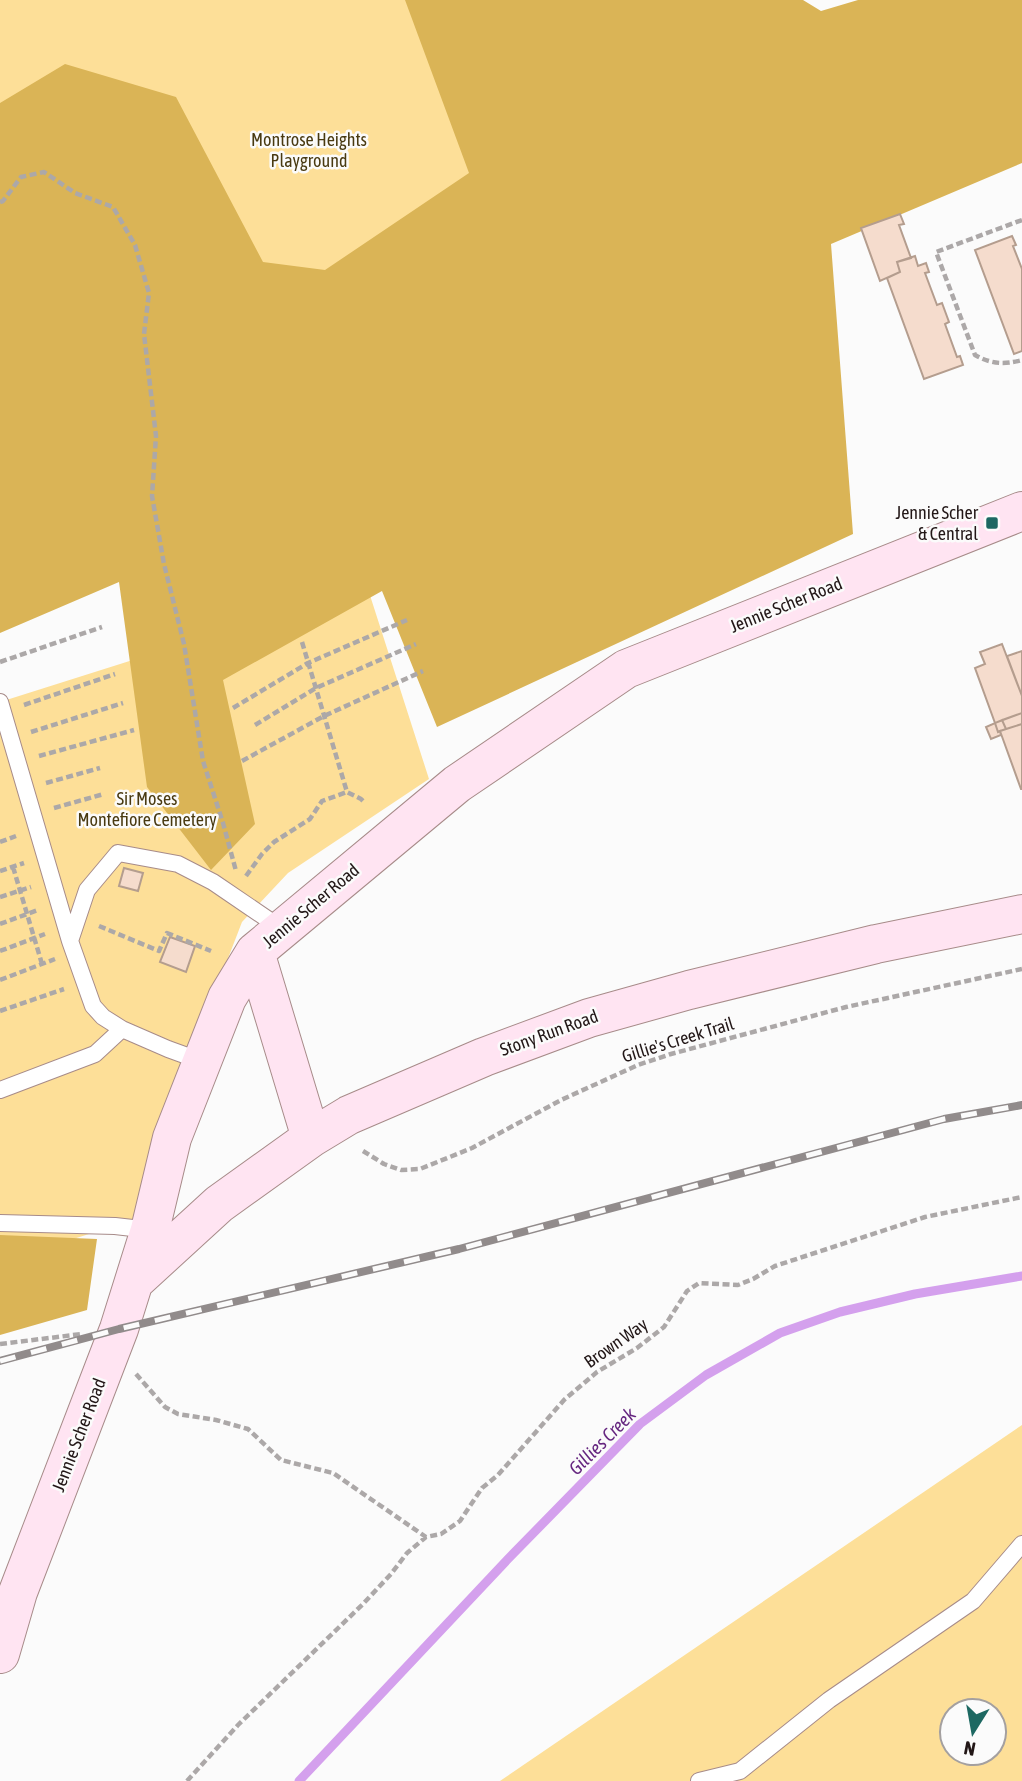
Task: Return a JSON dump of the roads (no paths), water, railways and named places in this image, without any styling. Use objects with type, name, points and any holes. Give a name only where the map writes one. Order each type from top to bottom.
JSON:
[{"type":"street","name":"Jennie Scher Road","points":[[0,1654],[19,1573],[115,1339],[135,1281],[172,1138],[201,1061],[227,998],[269,941],[457,784],[626,669],[1022,511]]},
{"type":"street","name":"Stony Run Road","points":[[135,1281],[219,1204],[311,1138],[349,1115],[459,1067],[589,1018],[689,990],[876,944],[1022,914]]},
{"type":"street","points":[[269,941],[311,1138]]},
{"type":"lane","points":[[1,707],[59,903],[72,934],[93,1006],[103,1017],[122,1029],[201,1061]]},
{"type":"lane","points":[[72,934],[87,890],[118,853],[178,864],[213,882],[269,941]]},
{"type":"lane","points":[[0,1090],[94,1054],[122,1029]]},
{"type":"lane","points":[[0,1223],[115,1226],[150,1230]]},
{"type":"lane","points":[[699,1781],[740,1771],[829,1700],[973,1601],[1022,1544]]},
{"type":"waterway","name":"Gillies Creek","points":[[299,1781],[507,1560],[640,1424],[706,1375],[780,1333],[840,1312],[915,1294],[1022,1276]]},
{"type":"railway","points":[[0,1361],[119,1329],[459,1249],[944,1119],[1022,1105]]},
{"type":"place","name":"Jennie Scher & Central","points":[[992,523]]},
{"type":"park label","name":"Montrose Heights Playground","points":[[309,150]]},
{"type":"park label","name":"Sir Moses Montefiore Cemetery","points":[[147,809]]}]
